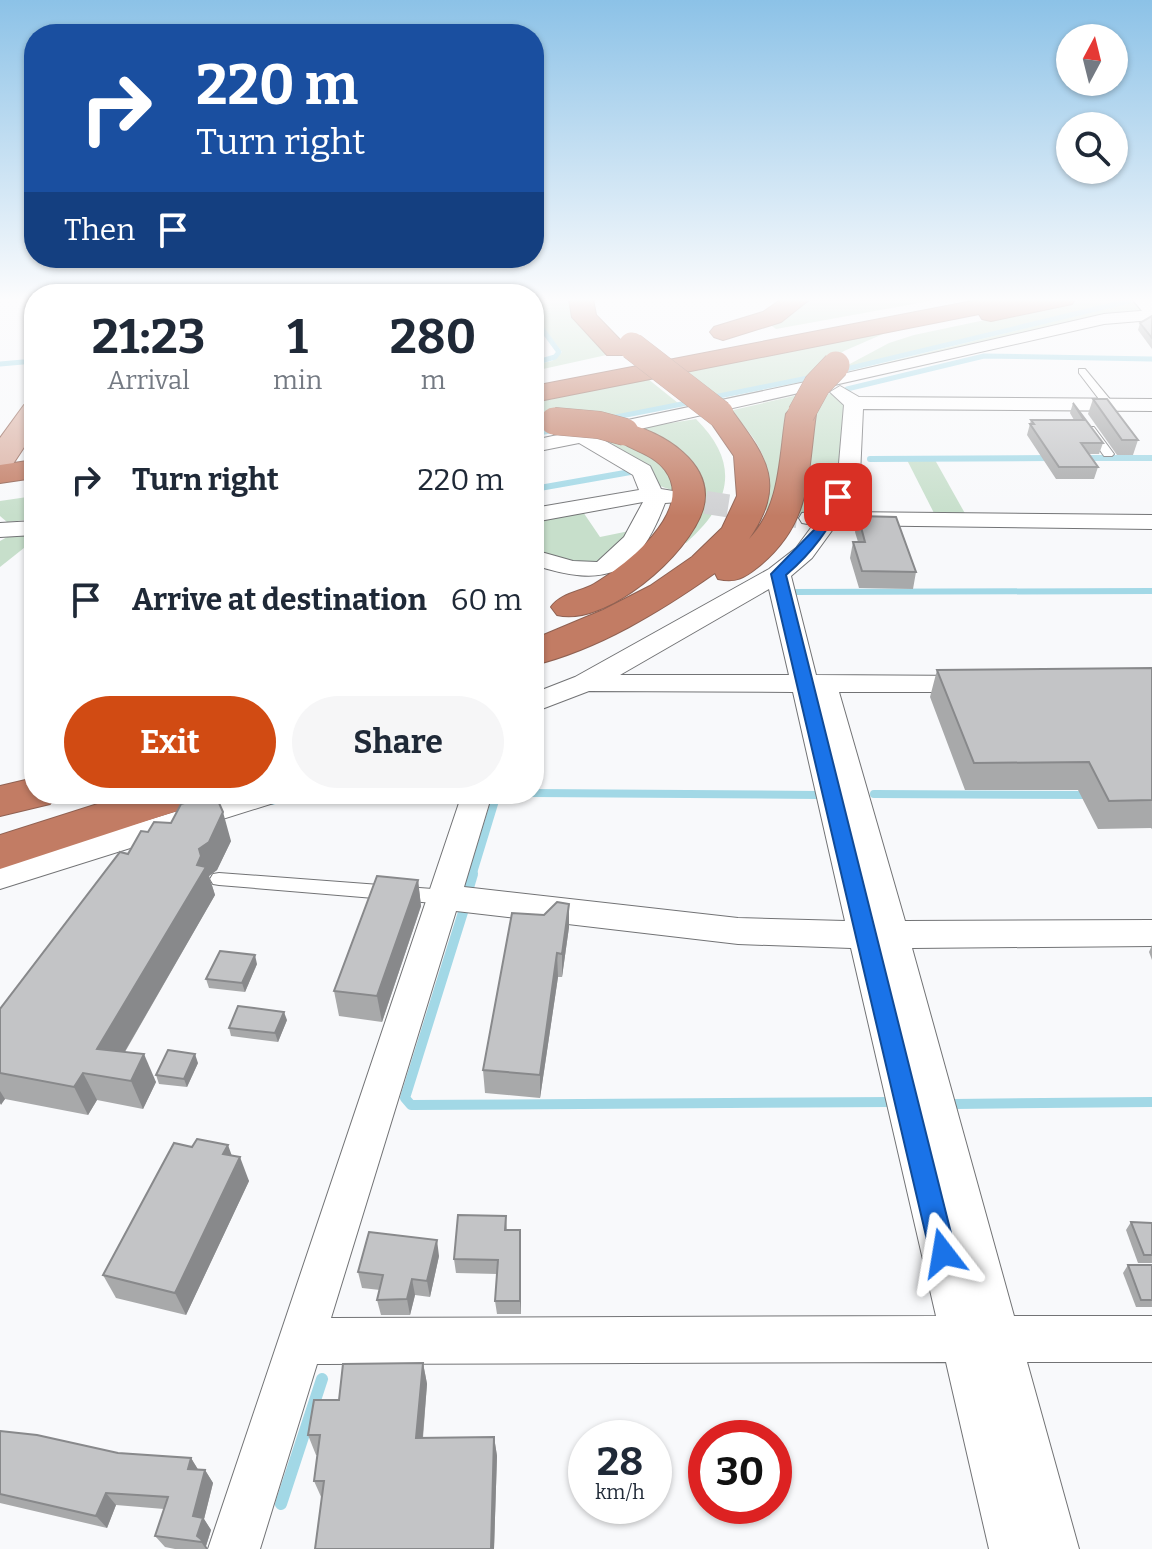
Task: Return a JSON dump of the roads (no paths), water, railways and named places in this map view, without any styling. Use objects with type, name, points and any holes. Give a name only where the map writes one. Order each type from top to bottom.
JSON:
[{"type":"highway","points":[[544,380],[590,371]]},
{"type":"highway","points":[[544,392],[650,371]]},
{"type":"highway","points":[[544,647],[615,604],[708,561],[729,541],[750,513],[757,486],[754,460],[741,436],[655,371]]},
{"type":"highway","points":[[544,620],[704,586],[733,569],[774,533],[791,502],[801,414],[817,385],[835,371]]},
{"type":"highway","points":[[544,421],[599,425],[650,441],[679,462],[688,476],[689,491],[682,523],[615,604]]},
{"type":"highway","points":[[7,449],[24,462]]},
{"type":"highway","points":[[0,486],[24,482]]},
{"type":"highway","points":[[0,493],[24,489]]},
{"type":"highway","points":[[0,772],[24,768]]},
{"type":"highway","points":[[0,801],[24,795]]},
{"type":"highway","points":[[0,822],[68,804]]},
{"type":"highway","points":[[0,852],[148,804]]},
{"type":"main road","points":[[7,449],[24,405]]},
{"type":"main road","points":[[7,449],[24,425]]},
{"type":"street","points":[[544,444],[845,371]]},
{"type":"street","points":[[544,699],[585,683],[778,574],[804,553],[817,519],[849,475],[854,403],[832,374]]},
{"type":"street","points":[[854,403],[1152,405]]},
{"type":"street","points":[[582,436],[642,471],[662,496]]},
{"type":"street","points":[[544,514],[662,496]]},
{"type":"street","points":[[544,560],[582,570],[599,570],[631,544],[643,528],[655,500],[662,496]]},
{"type":"street","points":[[817,519],[1152,522]]},
{"type":"street","points":[[0,530],[24,529]]},
{"type":"street","points":[[778,574],[815,684],[981,1340],[1053,1549]]},
{"type":"street","points":[[585,683],[996,684]]},
{"type":"street","points":[[0,877],[237,804]]},
{"type":"street","points":[[234,1549],[474,804]]},
{"type":"street","points":[[446,897],[738,931],[878,935],[1152,933]]},
{"type":"street","points":[[301,1341],[1152,1339]]},
{"type":"street","points":[[981,1340],[1015,1549]]},
{"type":"lane","points":[[1082,371],[1109,405]]},
{"type":"lane","points":[[1073,405],[1108,454]]},
{"type":"lane","points":[[219,879],[446,897]]},
{"type":"waterway","points":[[847,389],[921,371]]},
{"type":"waterway","points":[[709,398],[813,377]]},
{"type":"waterway","points":[[611,418],[692,402]]},
{"type":"waterway","points":[[544,432],[555,430]]},
{"type":"waterway","points":[[870,459],[1051,458]]},
{"type":"waterway","points":[[1081,458],[1152,458]]},
{"type":"waterway","points":[[544,487],[636,471]]},
{"type":"waterway","points":[[792,592],[1152,591]]},
{"type":"waterway","points":[[544,793],[818,795]]},
{"type":"waterway","points":[[874,794],[1091,795]]},
{"type":"waterway","points":[[472,876],[494,804]]},
{"type":"waterway","points":[[468,891],[473,874]]},
{"type":"waterway","points":[[464,909],[405,1098],[411,1105],[892,1102]]},
{"type":"waterway","points":[[954,1104],[1152,1102]]},
{"type":"waterway","points":[[281,1504],[322,1379]]},
{"type":"tunnel","points":[[671,497],[806,518]]}]
